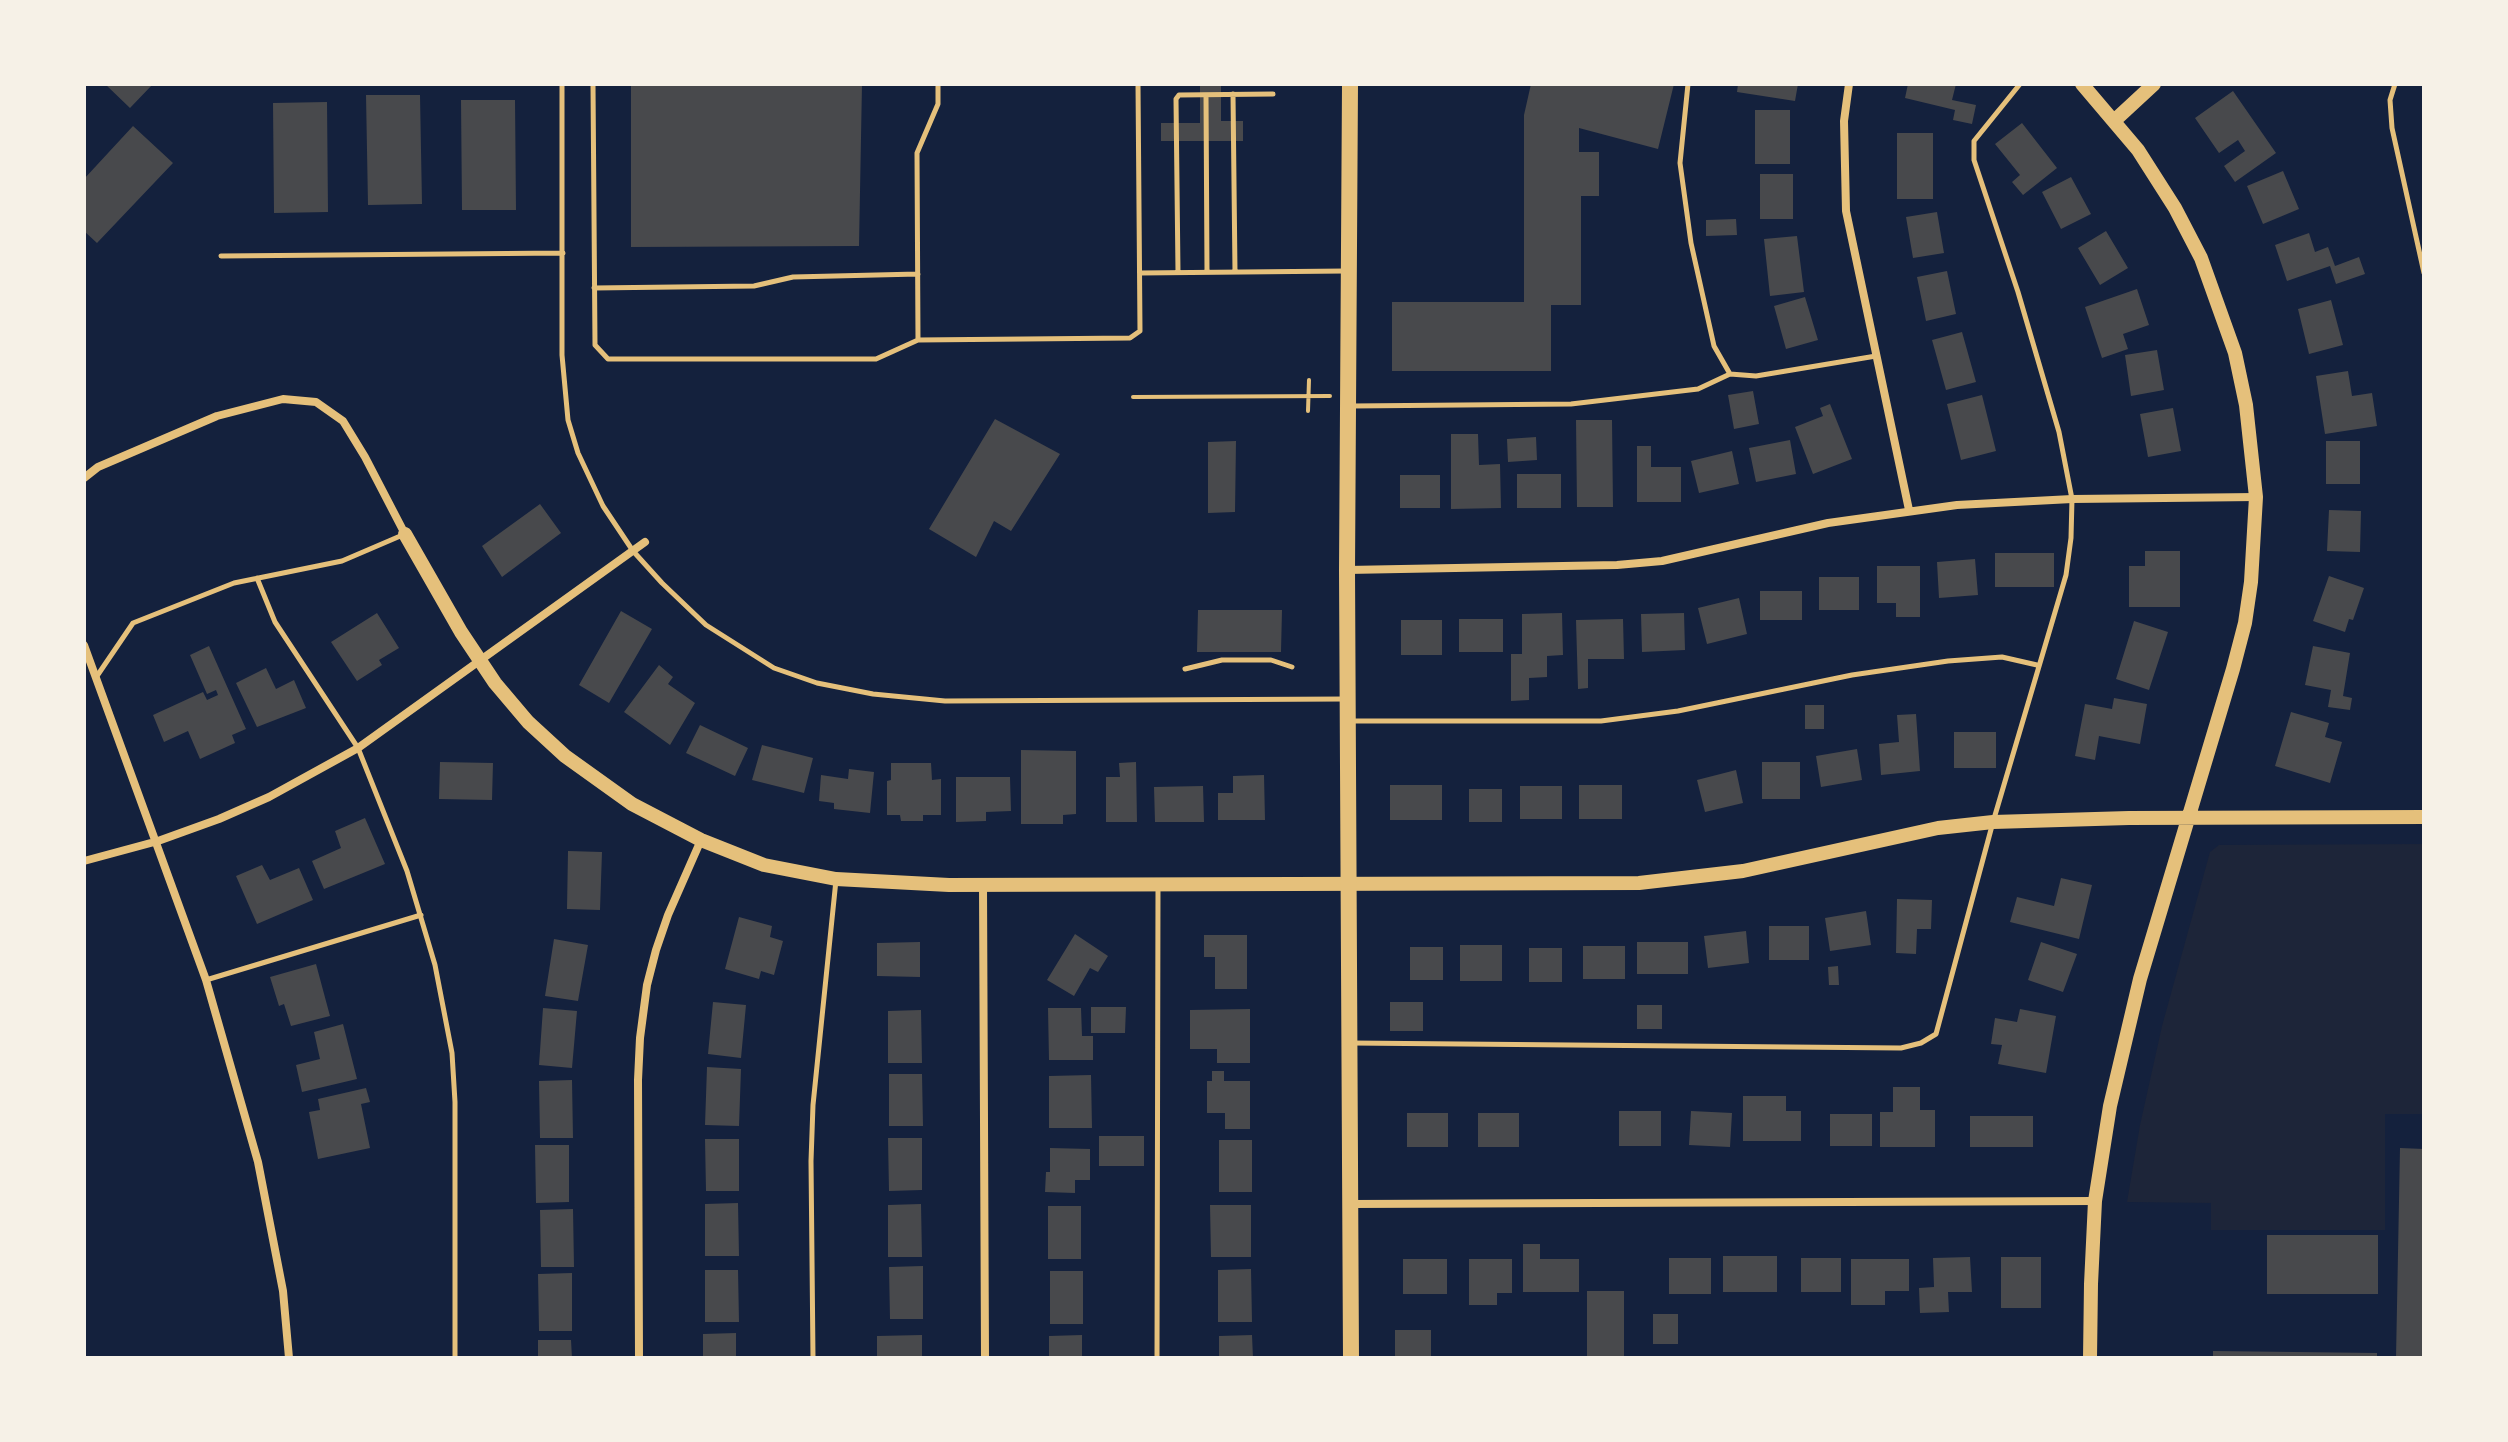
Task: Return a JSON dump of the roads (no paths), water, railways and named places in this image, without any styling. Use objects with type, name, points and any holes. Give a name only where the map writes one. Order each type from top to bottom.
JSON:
[{"type":"main road","points":[[1350,84],[1347,699],[1351,1358]]},
{"type":"street","points":[[1849,84],[1844,121],[1846,211],[1909,510]]},
{"type":"street","points":[[2082,84],[2138,150],[2175,208],[2201,258],[2235,353],[2246,405],[2256,497],[2251,582],[2245,623],[2125,1040],[2110,1106],[2095,1201],[2090,1358]]},
{"type":"street","points":[[2114,121],[2154,84]]},
{"type":"street","points":[[84,478],[98,467],[217,416],[283,399],[316,402],[343,421],[480,662],[528,722],[565,756],[632,804],[701,840],[764,865],[836,879],[908,885],[1639,883],[1743,871],[1938,828],[1993,822],[2424,817]]},
{"type":"street","points":[[1347,570],[1617,565],[1662,561],[1828,523],[1909,510],[2072,499],[2256,497]]},
{"type":"street","points":[[84,861],[158,841],[269,797],[358,748],[645,542]]},
{"type":"street","points":[[84,645],[158,841],[206,980],[258,1162],[283,1291],[289,1358]]},
{"type":"street","points":[[639,1358],[640,1038],[647,985],[656,950],[701,840]]},
{"type":"street","points":[[983,885],[985,1358]]},
{"type":"street","points":[[1351,1204],[2095,1201]]},
{"type":"lane","points":[[562,84],[562,355],[568,420],[578,453],[603,506],[633,551],[706,625],[774,668],[817,683],[873,694],[945,701],[1347,699]]},
{"type":"lane","points":[[593,84],[595,345],[608,359],[876,359],[918,340],[1130,338],[1140,331],[1138,84]]},
{"type":"lane","points":[[918,340],[917,153],[938,104],[938,84]]},
{"type":"lane","points":[[1688,84],[1680,163],[1691,243],[1714,346],[1730,374]]},
{"type":"lane","points":[[1350,1043],[1901,1048],[1921,1043],[1936,1034],[2037,665],[2066,575],[2072,499],[2059,432],[2018,292],[1974,160],[1974,141],[2020,84]]},
{"type":"lane","points":[[2395,84],[2390,100],[2392,128],[2424,273]]},
{"type":"lane","points":[[1233,94],[1235,272]]},
{"type":"lane","points":[[1178,272],[1176,99],[1179,95],[1273,94]]},
{"type":"lane","points":[[1206,95],[1207,272]]},
{"type":"lane","points":[[221,256],[563,253]]},
{"type":"lane","points":[[1140,273],[1350,271]]},
{"type":"lane","points":[[594,288],[754,286],[793,277],[918,274]]},
{"type":"lane","points":[[1348,401],[1571,404],[1698,389],[1730,374],[1756,376],[1876,356]]},
{"type":"lane","points":[[97,676],[133,623],[234,583],[342,561],[405,534]]},
{"type":"lane","points":[[257,578],[275,622],[358,748],[407,871],[435,965],[452,1053],[455,1102],[455,1358]]},
{"type":"lane","points":[[1348,721],[1601,721],[1678,711],[1852,675],[1948,661],[2002,657],[2037,665]]},
{"type":"lane","points":[[1185,669],[1222,660],[1271,660],[1292,667]]},
{"type":"lane","points":[[813,1358],[813,1105],[836,879]]},
{"type":"lane","points":[[1157,1358],[1158,885]]},
{"type":"lane","points":[[206,980],[421,915]]}]
